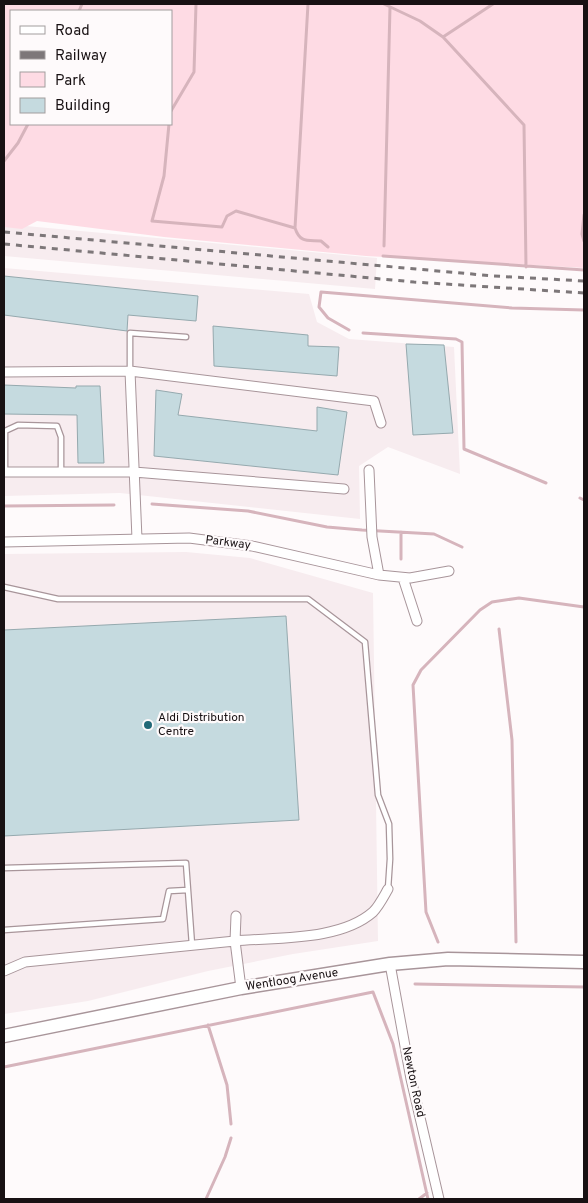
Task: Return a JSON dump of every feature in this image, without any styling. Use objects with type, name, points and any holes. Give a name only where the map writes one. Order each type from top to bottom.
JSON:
[{"type":"main road","name":"Wentloog Avenue","points":[[4,1036],[242,988],[390,964],[448,959],[584,962]]},
{"type":"street","points":[[4,372],[130,371],[374,401],[381,424]]},
{"type":"street","points":[[130,371],[137,539]]},
{"type":"street","points":[[369,470],[372,538],[379,575]]},
{"type":"street","points":[[4,472],[134,472],[344,490]]},
{"type":"street","name":"Parkway","points":[[4,542],[189,538],[252,546],[379,575],[403,578],[449,571]]},
{"type":"street","points":[[403,578],[418,621]]},
{"type":"street","points":[[4,971],[25,962],[322,934],[350,926],[374,911],[388,889]]},
{"type":"street","points":[[236,916],[235,941],[242,988]]},
{"type":"street","name":"Newton Road","points":[[390,964],[411,1079],[439,1199]]},
{"type":"lane","points":[[130,371],[130,333],[186,337]]},
{"type":"lane","points":[[4,472],[5,430],[18,424],[57,426],[61,437],[61,471]]},
{"type":"lane","points":[[4,587],[58,599],[308,599],[365,642],[378,795],[389,824],[390,859],[388,889]]},
{"type":"lane","points":[[4,868],[186,863],[192,945]]},
{"type":"lane","points":[[4,930],[164,919],[169,891],[188,890]]},
{"type":"shaded area","points":[[4,224],[377,258],[375,289],[4,256]]},
{"type":"shaded area","points":[[4,268],[309,294],[317,322],[349,339],[454,347],[460,474],[388,447],[359,466],[360,519],[120,493],[4,496]]},
{"type":"shaded area","name":"Aldi Distribution Centre","points":[[186,552],[250,558],[373,593],[378,941],[293,954],[208,971],[88,1001],[4,1014],[4,554]]},
{"type":"green space","points":[[4,4],[584,4],[584,268],[366,256],[164,237],[37,221],[22,229],[4,227]]},
{"type":"building","points":[[4,276],[198,296],[196,321],[128,315],[127,331],[4,315]]},
{"type":"building","points":[[213,326],[308,335],[308,346],[339,347],[337,376],[214,366]]},
{"type":"building","points":[[406,344],[444,345],[453,433],[413,435]]},
{"type":"building","points":[[4,385],[76,388],[76,386],[100,386],[104,463],[78,463],[77,415],[4,414]]},
{"type":"building","points":[[156,390],[182,394],[178,415],[317,431],[317,407],[347,412],[338,475],[154,456]]},
{"type":"building","name":"Aldi Distribution Centre","points":[[286,616],[299,820],[4,836],[4,630]]},
{"type":"waterway","points":[[79,10],[82,4]]},
{"type":"waterway","points":[[172,109],[194,72],[196,4]]},
{"type":"waterway","points":[[308,4],[295,228],[299,236],[305,240],[321,241],[328,247]]},
{"type":"waterway","points":[[384,4],[420,21],[443,37],[524,125],[526,267]]},
{"type":"waterway","points":[[443,37],[493,4]]},
{"type":"waterway","points":[[384,246],[390,7]]},
{"type":"waterway","points":[[4,161],[18,143],[27,125]]},
{"type":"waterway","points":[[169,125],[164,176],[152,221],[222,227],[227,216],[236,211],[295,228]]},
{"type":"waterway","points":[[584,215],[582,234],[584,241]]},
{"type":"waterway","points":[[383,256],[584,270]]},
{"type":"waterway","points":[[349,330],[328,318],[319,307],[321,292],[512,308],[584,310]]},
{"type":"waterway","points":[[363,333],[456,339],[462,342],[464,449],[546,483]]},
{"type":"waterway","points":[[580,498],[584,500]]},
{"type":"waterway","points":[[152,504],[248,511],[327,527],[434,534],[462,547]]},
{"type":"waterway","points":[[4,506],[114,505]]},
{"type":"waterway","points":[[401,532],[401,559]]},
{"type":"waterway","points":[[438,942],[426,912],[413,685],[421,670],[480,610],[492,602],[519,598],[584,607]]},
{"type":"waterway","points":[[499,629],[512,740],[516,942]]},
{"type":"waterway","points":[[415,984],[584,987]]},
{"type":"waterway","points":[[4,1067],[373,992],[393,1044],[428,1199]]},
{"type":"waterway","points":[[208,1025],[227,1085],[231,1124]]},
{"type":"waterway","points":[[206,1199],[225,1157],[231,1138]]},
{"type":"waterway","points":[[419,1199],[427,1193]]},
{"type":"railway","points":[[4,232],[494,276],[584,281]]},
{"type":"railway","points":[[4,244],[414,282],[584,293]]},
{"type":"place","name":"Aldi Distribution Centre","points":[[148,725]]}]
